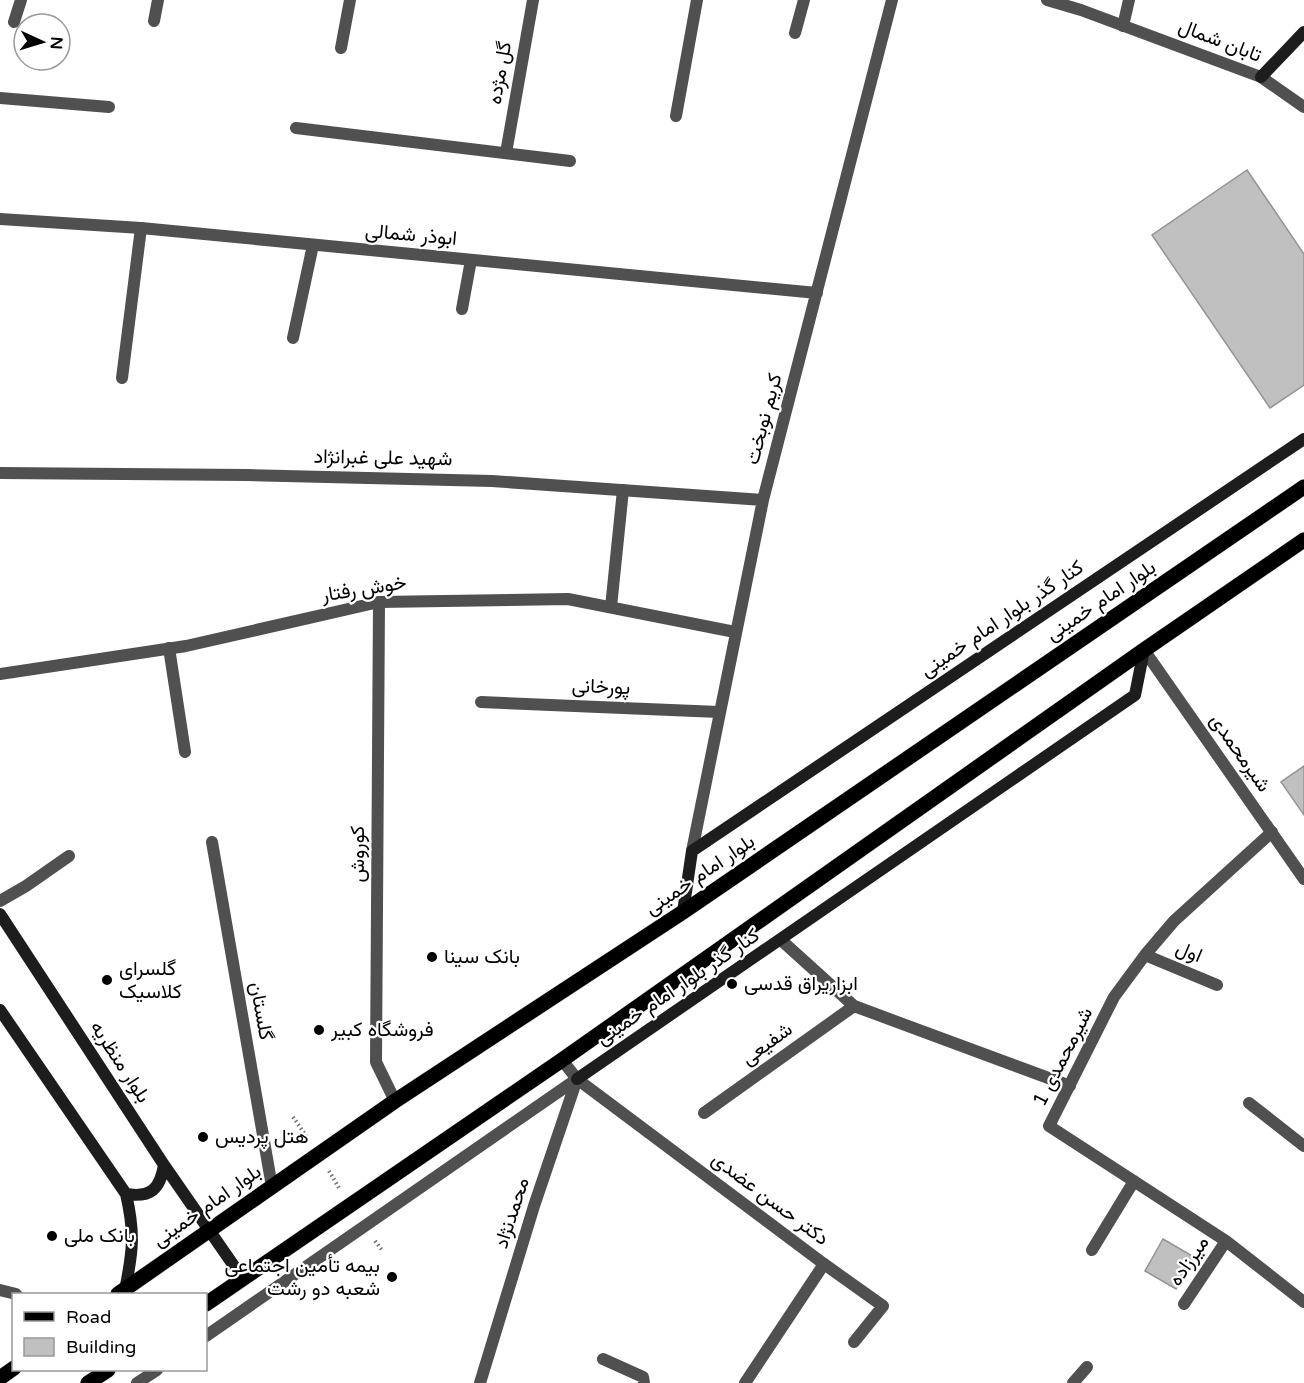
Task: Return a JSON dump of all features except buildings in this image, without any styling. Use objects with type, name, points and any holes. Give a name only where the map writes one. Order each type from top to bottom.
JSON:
[{"type":"main road","name":"بلوار امام خمینی","points":[[121,1292],[395,1101],[683,912],[1304,487]]},
{"type":"main road","points":[[207,1303],[562,1060],[1304,540]]},
{"type":"main road","points":[[88,1383],[106,1371]]},
{"type":"street","points":[[154,21],[158,0]]},
{"type":"street","points":[[341,48],[350,0]]},
{"type":"street","name":"گل مژده","points":[[506,153],[533,0]]},
{"type":"street","points":[[676,116],[697,0]]},
{"type":"street","points":[[795,33],[804,0]]},
{"type":"street","name":"کریم نوبخت","points":[[692,851],[735,632],[764,500],[892,0]]},
{"type":"street","name":"تابان شمال","points":[[1047,0],[1261,77],[1304,107]]},
{"type":"street","points":[[1123,26],[1130,0]]},
{"type":"street","points":[[1261,77],[1304,32]]},
{"type":"street","points":[[0,98],[109,107]]},
{"type":"street","points":[[296,128],[570,161]]},
{"type":"street","name":"ابوذر شمالی","points":[[0,219],[141,228],[817,293]]},
{"type":"street","points":[[122,378],[141,228]]},
{"type":"street","points":[[293,338],[313,245]]},
{"type":"street","points":[[462,309],[471,260]]},
{"type":"street","name":"کنار گذر بلوار امام خمینی","points":[[692,851],[1304,439]]},
{"type":"street","name":"شهید علی غبرانژاد","points":[[0,473],[259,475],[492,481],[764,500]]},
{"type":"street","points":[[611,607],[623,490]]},
{"type":"street","name":"خوش رفتار","points":[[0,674],[168,648],[379,602],[568,599],[735,632]]},
{"type":"street","name":"کوروش","points":[[379,602],[376,1062],[395,1101]]},
{"type":"street","points":[[168,648],[185,752]]},
{"type":"street","name":"کنار گذر بلوار امام خمینی","points":[[207,1335],[1135,695],[1144,650]]},
{"type":"street","name":"شیرمحمدی","points":[[1144,650],[1304,879]]},
{"type":"street","name":"پورخانی","points":[[482,702],[720,712]]},
{"type":"street","name":"شیرمحمدی 1","points":[[1272,832],[1174,921],[1114,997],[1049,1126],[1226,1241],[1304,1302]]},
{"type":"street","name":"گلستان","points":[[212,842],[272,1187]]},
{"type":"street","points":[[683,912],[692,851]]},
{"type":"street","points":[[0,901],[69,856]]},
{"type":"street","name":"بلوار منظریه","points":[[0,914],[164,1164],[243,1279]]},
{"type":"street","points":[[781,940],[854,1006],[1070,1086]]},
{"type":"street","name":"اول","points":[[1146,955],[1216,985]]},
{"type":"street","name":"شفیعی","points":[[704,1113],[854,1006]]},
{"type":"street","points":[[0,1010],[126,1194],[133,1224],[132,1254],[121,1292]]},
{"type":"street","points":[[562,1060],[577,1079]]},
{"type":"street","name":"دکتر حسن عضدی","points":[[577,1079],[824,1264],[745,1383]]},
{"type":"street","name":"محمدنژاد","points":[[480,1383],[534,1206],[577,1079]]},
{"type":"street","points":[[1249,1103],[1304,1146]]},
{"type":"street","points":[[126,1194],[142,1195],[155,1189],[162,1175],[164,1164]]},
{"type":"street","points":[[1092,1250],[1134,1181]]},
{"type":"street","name":"میرزاده","points":[[1184,1304],[1226,1241]]},
{"type":"street","points":[[824,1264],[883,1306],[854,1342]]},
{"type":"street","points":[[603,1359],[642,1377],[644,1383]]},
{"type":"street","points":[[1073,1383],[1087,1367]]},
{"type":"street","points":[[137,1383],[155,1371]]},
{"type":"path","points":[[293,1117],[319,1154],[350,1206]]},
{"type":"path","points":[[364,1226],[382,1250]]},
{"type":"place","name":"بانک سینا","points":[[432,957]]},
{"type":"place","name":"گلسرای کلاسیک","points":[[107,980]]},
{"type":"place","name":"ابزاریراق قدسی","points":[[732,984]]},
{"type":"place","name":"فروشگاه کبیر","points":[[319,1030]]},
{"type":"place","name":"هتل پرديس","points":[[203,1137]]},
{"type":"place","name":"بانک ملی","points":[[52,1236]]},
{"type":"place","name":"بیمه تأمین اجتماعی شعبه دو رشت","points":[[392,1277]]}]
